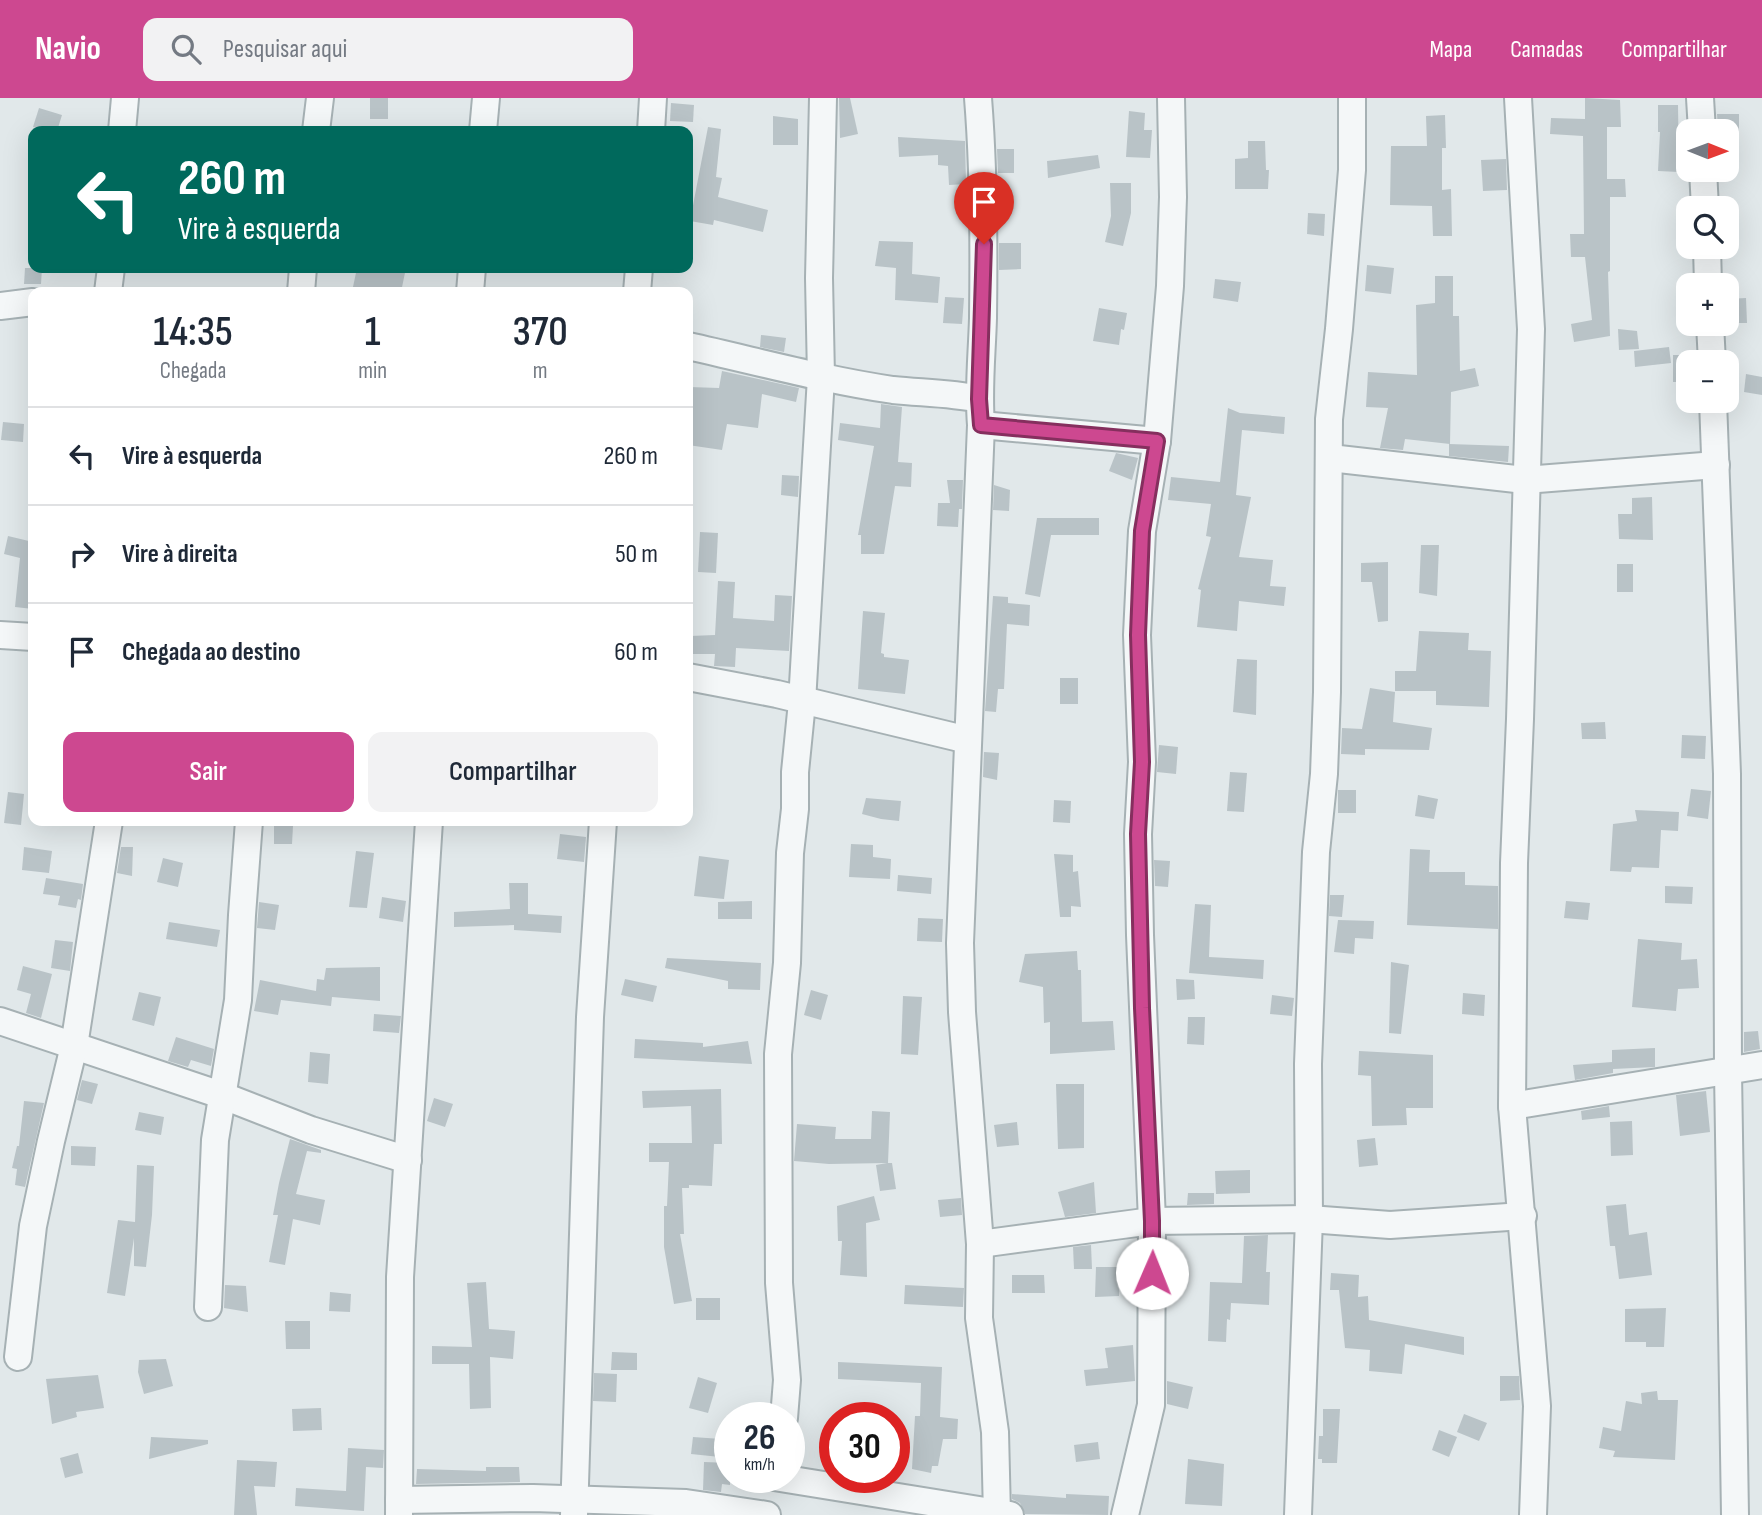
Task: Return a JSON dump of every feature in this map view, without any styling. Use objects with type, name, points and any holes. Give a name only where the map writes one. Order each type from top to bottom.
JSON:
[{"type":"street","points":[[122,126],[125,98]]},
{"type":"street","points":[[317,126],[320,98]]},
{"type":"street","points":[[483,126],[486,98]]},
{"type":"street","points":[[651,126],[653,98]]},
{"type":"street","points":[[785,1402],[787,1380],[779,1283],[778,1054],[787,963],[790,853],[802,702],[821,377],[819,278],[823,98]]},
{"type":"street","points":[[805,1482],[1001,1514],[995,1432],[979,1318],[980,1244],[962,1012],[960,943],[981,425],[979,399],[984,244],[978,98]]},
{"type":"street","points":[[1125,1515],[1151,1405],[1152,1221],[1139,897],[1138,834],[1142,762],[1138,635],[1142,531],[1157,441],[1170,286],[1171,98]]},
{"type":"street","points":[[1298,1515],[1309,1220],[1308,1065],[1316,852],[1324,774],[1327,692],[1329,419],[1352,170],[1352,98]]},
{"type":"street","points":[[1518,98],[1531,329],[1514,863],[1512,1106],[1537,1406],[1533,1515]]},
{"type":"street","points":[[1700,98],[1701,119]]},
{"type":"street","points":[[0,306],[28,303]]},
{"type":"street","points":[[693,347],[821,377],[895,390],[979,399]]},
{"type":"street","points":[[1714,413],[1727,774],[1728,1072],[1735,1515]]},
{"type":"street","points":[[981,425],[1157,441]]},
{"type":"street","points":[[1330,458],[1525,480],[1716,465]]},
{"type":"street","points":[[0,635],[28,637]]},
{"type":"street","points":[[693,678],[777,694],[968,740]]},
{"type":"street","points":[[18,1356],[33,1227],[74,1046],[108,826]]},
{"type":"street","points":[[208,1307],[215,1140],[238,1000],[249,826]]},
{"type":"street","points":[[429,826],[400,1277],[399,1508],[685,1503],[767,1515],[770,1493]]},
{"type":"street","points":[[574,1507],[590,1017],[603,826]]},
{"type":"street","points":[[0,1021],[221,1095],[311,1130],[408,1160]]},
{"type":"street","points":[[1512,1106],[1762,1065]]},
{"type":"street","points":[[980,1244],[1152,1221],[1309,1220],[1390,1225],[1523,1216]]},
{"type":"building","points":[[370,98],[388,98],[388,119],[370,119]]},
{"type":"building","points":[[839,98],[850,98],[858,134],[840,138]]},
{"type":"building","points":[[1585,98],[1620,100],[1621,127],[1607,127],[1607,179],[1625,179],[1626,197],[1610,197],[1610,336],[1574,342],[1571,324],[1592,320],[1585,257],[1571,257],[1570,234],[1584,234],[1583,136],[1550,134],[1551,118],[1585,119]]},
{"type":"building","points":[[671,103],[694,105],[693,122],[670,121]]},
{"type":"building","points":[[1658,105],[1678,105],[1676,172],[1658,171]]},
{"type":"building","points":[[39,108],[62,115],[59,126],[33,126]]},
{"type":"building","points":[[1129,111],[1145,113],[1144,130],[1152,130],[1150,158],[1126,157]]},
{"type":"building","points":[[1717,114],[1739,114],[1739,119],[1717,119]]},
{"type":"building","points":[[1445,115],[1446,148],[1442,148],[1442,190],[1451,189],[1452,236],[1433,236],[1432,206],[1390,205],[1391,146],[1427,146],[1426,116]]},
{"type":"building","points":[[773,116],[798,119],[798,145],[773,145]]},
{"type":"building","points":[[708,127],[721,129],[716,177],[722,178],[718,197],[768,210],[763,232],[714,220],[713,225],[693,222],[693,205]]},
{"type":"building","points":[[898,137],[965,141],[966,184],[949,185],[948,166],[938,165],[938,155],[899,157]]},
{"type":"building","points":[[1248,141],[1265,141],[1266,170],[1269,170],[1268,189],[1235,189],[1235,159],[1248,158]]},
{"type":"building","points":[[997,149],[1014,149],[1014,173],[998,173]]},
{"type":"building","points":[[1098,155],[1100,168],[1048,178],[1047,161]]},
{"type":"building","points":[[1506,159],[1507,190],[1483,191],[1481,160]]},
{"type":"building","points":[[1110,183],[1131,183],[1131,213],[1123,246],[1105,242],[1111,216]]},
{"type":"building","points":[[1308,213],[1325,214],[1324,236],[1307,234]]},
{"type":"building","points":[[879,241],[913,242],[912,274],[940,277],[938,303],[895,300],[896,268],[875,266]]},
{"type":"building","points":[[999,243],[1021,243],[1021,269],[999,270]]},
{"type":"building","points":[[1367,265],[1394,268],[1391,294],[1365,291]]},
{"type":"building","points":[[25,268],[28,268],[28,273],[42,273],[41,284],[24,284]]},
{"type":"building","points":[[356,273],[405,273],[402,287],[353,287]]},
{"type":"building","points":[[1435,276],[1453,276],[1453,316],[1459,316],[1460,371],[1475,368],[1479,386],[1451,392],[1450,444],[1405,439],[1403,450],[1380,448],[1388,408],[1366,407],[1368,372],[1417,375],[1416,305],[1435,303]]},
{"type":"building","points":[[1215,279],[1241,282],[1238,302],[1213,298]]},
{"type":"building","points":[[945,297],[964,298],[962,324],[943,323]]},
{"type":"building","points":[[1739,298],[1746,298],[1747,323],[1739,323]]},
{"type":"building","points":[[1099,308],[1127,313],[1119,345],[1093,341]]},
{"type":"building","points":[[1618,329],[1637,331],[1639,349],[1619,350]]},
{"type":"building","points":[[761,335],[786,338],[784,352],[760,347]]},
{"type":"building","points":[[1669,347],[1671,363],[1635,367],[1634,351]]},
{"type":"building","points":[[1673,355],[1676,355],[1676,382],[1673,382]]},
{"type":"building","points":[[722,371],[799,388],[796,402],[762,394],[758,428],[727,424],[722,450],[693,446],[693,387],[719,388]]},
{"type":"building","points":[[1746,374],[1762,377],[1762,395],[1744,392]]},
{"type":"building","points":[[881,404],[902,407],[898,462],[912,463],[911,487],[895,486],[884,554],[861,554],[861,535],[858,535],[874,446],[838,440],[840,423],[880,428]]},
{"type":"building","points":[[1228,408],[1240,413],[1285,417],[1284,434],[1242,430],[1236,495],[1251,497],[1239,557],[1273,560],[1270,586],[1286,587],[1284,606],[1239,601],[1237,631],[1197,627],[1201,590],[1198,589],[1211,537],[1206,536],[1211,504],[1168,500],[1171,477],[1220,482]]},
{"type":"building","points":[[3,422],[24,424],[23,442],[1,440]]},
{"type":"building","points":[[1449,444],[1509,446],[1508,462],[1449,456]]},
{"type":"building","points":[[1116,453],[1138,458],[1132,480],[1109,471]]},
{"type":"building","points":[[782,475],[799,476],[798,497],[781,495]]},
{"type":"building","points":[[947,480],[963,480],[958,527],[937,526],[938,503],[950,503]]},
{"type":"building","points":[[994,485],[1010,490],[1009,511],[993,510]]},
{"type":"building","points":[[1652,497],[1653,540],[1619,539],[1618,514],[1632,514],[1632,498]]},
{"type":"building","points":[[1037,518],[1099,518],[1099,535],[1051,535],[1040,597],[1025,594]]},
{"type":"building","points":[[700,532],[718,533],[716,573],[698,572]]},
{"type":"building","points":[[8,536],[28,541],[28,608],[15,607],[20,558],[4,554]]},
{"type":"building","points":[[1421,545],[1439,545],[1437,596],[1419,593]]},
{"type":"building","points":[[1388,562],[1388,621],[1378,622],[1372,582],[1361,582],[1361,563]]},
{"type":"building","points":[[1617,564],[1633,564],[1633,592],[1617,592]]},
{"type":"building","points":[[718,581],[735,582],[733,618],[774,621],[775,595],[792,596],[789,651],[736,648],[735,667],[714,666],[715,654],[693,654],[693,636],[715,635]]},
{"type":"building","points":[[993,596],[1008,597],[1008,603],[1030,605],[1029,626],[1007,624],[1004,689],[998,689],[996,712],[985,711]]},
{"type":"building","points":[[863,611],[885,613],[881,653],[884,657],[909,660],[905,694],[858,689]]},
{"type":"building","points":[[1419,631],[1469,633],[1468,650],[1491,651],[1489,707],[1436,705],[1436,691],[1395,691],[1395,671],[1416,671]]},
{"type":"building","points":[[1237,659],[1257,660],[1256,715],[1233,712]]},
{"type":"building","points":[[1060,678],[1078,678],[1078,704],[1060,704]]},
{"type":"building","points":[[1370,688],[1395,692],[1393,722],[1432,728],[1429,750],[1365,749],[1365,755],[1341,754],[1342,728],[1362,729]]},
{"type":"building","points":[[1605,722],[1606,739],[1582,739],[1581,723]]},
{"type":"building","points":[[1682,735],[1706,736],[1705,759],[1681,758]]},
{"type":"building","points":[[1159,745],[1178,747],[1176,774],[1157,772]]},
{"type":"building","points":[[984,752],[999,753],[997,780],[983,777]]},
{"type":"building","points":[[1230,772],[1247,773],[1244,812],[1227,811]]},
{"type":"building","points":[[1691,789],[1711,791],[1708,819],[1687,816]]},
{"type":"building","points":[[1338,790],[1356,790],[1356,813],[1338,813]]},
{"type":"building","points":[[8,792],[24,794],[21,825],[4,823]]},
{"type":"building","points":[[1418,795],[1438,799],[1434,819],[1415,816]]},
{"type":"building","points":[[866,798],[901,801],[899,821],[862,814]]},
{"type":"building","points":[[1054,800],[1071,801],[1070,823],[1053,822]]},
{"type":"building","points":[[1635,810],[1679,812],[1678,831],[1661,830],[1659,868],[1632,867],[1631,872],[1610,871],[1613,824],[1637,821]]},
{"type":"building","points":[[274,826],[293,826],[292,844],[274,844]]},
{"type":"building","points":[[560,834],[586,837],[584,862],[557,859]]},
{"type":"building","points":[[851,844],[873,845],[873,857],[891,859],[890,879],[849,877]]},
{"type":"building","points":[[24,847],[52,851],[49,873],[22,870]]},
{"type":"building","points":[[121,847],[133,847],[132,876],[117,873]]},
{"type":"building","points":[[1410,849],[1430,850],[1429,872],[1465,872],[1465,885],[1498,886],[1498,929],[1407,925]]},
{"type":"building","points":[[356,851],[374,853],[367,908],[349,907]]},
{"type":"building","points":[[1054,854],[1073,855],[1073,872],[1078,871],[1081,907],[1071,906],[1071,917],[1060,917]]},
{"type":"building","points":[[699,856],[729,860],[724,899],[694,896]]},
{"type":"building","points":[[163,858],[183,863],[178,887],[157,882]]},
{"type":"building","points":[[1154,860],[1170,861],[1168,887],[1155,886]]},
{"type":"building","points":[[898,875],[932,878],[931,894],[897,891]]},
{"type":"building","points":[[46,878],[83,884],[81,900],[78,899],[76,908],[58,905],[60,896],[43,894]]},
{"type":"building","points":[[509,883],[528,883],[528,914],[562,916],[561,933],[514,930],[514,925],[454,927],[454,912],[510,909]]},
{"type":"building","points":[[1665,886],[1693,887],[1692,904],[1665,903]]},
{"type":"building","points":[[1330,895],[1344,895],[1342,917],[1329,916]]},
{"type":"building","points":[[382,897],[406,901],[403,922],[379,918]]},
{"type":"building","points":[[752,901],[752,919],[718,919],[718,902]]},
{"type":"building","points":[[1566,901],[1590,903],[1588,920],[1564,918]]},
{"type":"building","points":[[259,902],[279,905],[275,930],[257,928]]},
{"type":"building","points":[[1195,904],[1211,905],[1209,957],[1264,960],[1263,979],[1189,973]]},
{"type":"building","points":[[918,918],[943,919],[942,942],[917,941]]},
{"type":"building","points":[[1338,920],[1374,921],[1373,939],[1355,938],[1354,954],[1334,952]]},
{"type":"building","points":[[169,922],[220,930],[217,947],[166,939]]},
{"type":"building","points":[[1638,939],[1682,943],[1681,960],[1697,959],[1699,988],[1678,989],[1676,1011],[1632,1007]]},
{"type":"building","points":[[55,940],[73,942],[70,971],[51,968]]},
{"type":"building","points":[[1077,951],[1078,970],[1081,970],[1082,1022],[1113,1021],[1115,1050],[1050,1054],[1050,1022],[1044,1023],[1043,987],[1019,982],[1025,954]]},
{"type":"building","points":[[667,958],[761,963],[760,990],[728,989],[728,981],[665,968]]},
{"type":"building","points":[[1391,962],[1409,965],[1401,1034],[1389,1033]]},
{"type":"building","points":[[23,966],[52,974],[41,1018],[26,1013],[31,994],[17,990]]},
{"type":"building","points":[[380,967],[380,1001],[332,997],[331,1006],[281,1000],[278,1015],[254,1011],[260,980],[316,991],[317,979],[324,980],[326,968]]},
{"type":"building","points":[[625,979],[657,986],[653,1002],[621,995]]},
{"type":"building","points":[[1176,979],[1194,980],[1195,999],[1177,1000]]},
{"type":"building","points":[[811,990],[828,995],[821,1020],[804,1015]]},
{"type":"building","points":[[139,992],[161,997],[154,1026],[132,1020]]},
{"type":"building","points":[[1463,993],[1485,995],[1484,1016],[1462,1014]]},
{"type":"building","points":[[1272,995],[1294,998],[1292,1016],[1270,1014]]},
{"type":"building","points":[[903,996],[922,997],[918,1055],[901,1054]]},
{"type":"building","points":[[374,1014],[401,1016],[399,1033],[373,1031]]},
{"type":"building","points":[[1188,1017],[1205,1017],[1204,1045],[1187,1044]]},
{"type":"building","points":[[1758,1031],[1760,1049],[1744,1052],[1744,1032]]},
{"type":"building","points":[[176,1037],[214,1049],[211,1066],[191,1060],[188,1067],[168,1061]]},
{"type":"building","points":[[635,1039],[703,1043],[703,1047],[748,1041],[752,1064],[634,1058]]},
{"type":"building","points":[[1655,1048],[1655,1067],[1613,1069],[1613,1073],[1575,1080],[1573,1065],[1612,1062],[1612,1050]]},
{"type":"building","points":[[1359,1051],[1433,1055],[1433,1108],[1406,1108],[1407,1125],[1372,1126],[1371,1076],[1358,1075]]},
{"type":"building","points":[[310,1052],[330,1054],[328,1084],[308,1082]]},
{"type":"building","points":[[82,1080],[98,1084],[92,1104],[77,1100]]},
{"type":"building","points":[[1056,1084],[1084,1084],[1084,1148],[1058,1149]]},
{"type":"building","points":[[721,1089],[722,1144],[714,1144],[712,1186],[689,1185],[689,1188],[682,1188],[684,1234],[680,1234],[692,1301],[674,1304],[664,1247],[664,1206],[667,1206],[669,1162],[649,1162],[649,1143],[692,1143],[691,1106],[643,1108],[642,1091]]},
{"type":"building","points":[[1706,1091],[1710,1132],[1680,1136],[1676,1095]]},
{"type":"building","points":[[434,1098],[453,1104],[445,1127],[427,1121]]},
{"type":"building","points":[[24,1101],[44,1103],[25,1187],[15,1185],[17,1169],[12,1168],[19,1146]]},
{"type":"building","points":[[1609,1106],[1610,1117],[1582,1120],[1581,1111]]},
{"type":"building","points":[[872,1111],[890,1112],[888,1163],[892,1163],[896,1189],[880,1191],[876,1165],[887,1163],[829,1164],[794,1161],[797,1124],[836,1127],[835,1139],[871,1139]]},
{"type":"building","points":[[139,1112],[164,1117],[161,1135],[135,1130]]},
{"type":"building","points":[[1632,1121],[1633,1155],[1611,1156],[1610,1122]]},
{"type":"building","points":[[1017,1122],[1019,1145],[997,1147],[994,1125]]},
{"type":"building","points":[[1375,1138],[1378,1165],[1359,1167],[1357,1140]]},
{"type":"building","points":[[290,1139],[321,1150],[321,1153],[307,1151],[296,1194],[325,1200],[320,1225],[293,1219],[285,1265],[269,1262],[278,1215],[273,1215]]},
{"type":"building","points":[[71,1146],[96,1147],[95,1166],[71,1165]]},
{"type":"building","points":[[137,1165],[154,1166],[152,1215],[146,1267],[134,1266],[134,1238],[125,1296],[107,1293],[118,1220],[135,1222]]},
{"type":"building","points":[[1250,1170],[1250,1193],[1216,1194],[1215,1171]]},
{"type":"building","points":[[1094,1182],[1096,1213],[1065,1217],[1058,1192]]},
{"type":"building","points":[[1188,1193],[1214,1193],[1214,1204],[1187,1205]]},
{"type":"building","points":[[874,1196],[880,1220],[866,1223],[867,1277],[840,1275],[842,1241],[838,1241],[837,1206]]},
{"type":"building","points":[[961,1198],[962,1215],[940,1217],[938,1200]]},
{"type":"building","points":[[1626,1204],[1629,1235],[1647,1232],[1652,1275],[1619,1279],[1615,1246],[1610,1246],[1606,1206]]},
{"type":"building","points":[[1268,1235],[1266,1272],[1270,1272],[1269,1305],[1231,1303],[1226,1342],[1208,1341],[1210,1282],[1242,1283],[1244,1236]]},
{"type":"building","points":[[1091,1245],[1092,1269],[1074,1269],[1073,1247]]},
{"type":"building","points":[[1096,1267],[1120,1267],[1119,1296],[1095,1297]]},
{"type":"building","points":[[1331,1273],[1359,1275],[1358,1297],[1368,1296],[1369,1320],[1464,1337],[1464,1355],[1405,1344],[1402,1374],[1369,1371],[1370,1350],[1345,1348],[1339,1290],[1330,1290]]},
{"type":"building","points":[[1012,1275],[1044,1275],[1045,1293],[1012,1293]]},
{"type":"building","points":[[486,1282],[489,1329],[515,1331],[513,1359],[490,1357],[491,1408],[470,1409],[469,1364],[432,1364],[432,1346],[472,1347],[467,1283]]},
{"type":"building","points":[[225,1285],[246,1286],[248,1312],[224,1308]]},
{"type":"building","points":[[905,1285],[964,1288],[963,1307],[904,1304]]},
{"type":"building","points":[[330,1292],[351,1294],[350,1312],[329,1311]]},
{"type":"building","points":[[696,1298],[720,1298],[720,1320],[696,1320]]},
{"type":"building","points":[[1666,1308],[1664,1347],[1646,1347],[1646,1342],[1625,1342],[1625,1309]]},
{"type":"building","points":[[285,1321],[310,1321],[310,1349],[286,1349]]},
{"type":"building","points":[[1133,1345],[1135,1381],[1086,1386],[1084,1370],[1108,1368],[1105,1348]]},
{"type":"building","points":[[612,1352],[637,1353],[637,1370],[611,1370]]},
{"type":"building","points":[[166,1359],[173,1386],[144,1394],[138,1372],[139,1360]]},
{"type":"building","points":[[838,1362],[942,1367],[940,1417],[958,1419],[957,1439],[943,1439],[938,1466],[932,1466],[931,1473],[912,1469],[915,1416],[920,1416],[921,1383],[838,1379]]},
{"type":"building","points":[[594,1373],[617,1374],[616,1402],[593,1401]]},
{"type":"building","points":[[98,1375],[104,1408],[76,1412],[77,1417],[52,1424],[46,1379]]},
{"type":"building","points":[[1500,1376],[1519,1376],[1520,1400],[1500,1401]]},
{"type":"building","points":[[698,1377],[717,1383],[708,1413],[689,1408]]},
{"type":"building","points":[[1167,1381],[1193,1387],[1188,1409],[1167,1404]]},
{"type":"building","points":[[1657,1391],[1658,1400],[1678,1400],[1675,1460],[1613,1457],[1615,1451],[1599,1448],[1603,1427],[1621,1431],[1626,1401],[1642,1404],[1641,1393]]},
{"type":"building","points":[[321,1408],[322,1430],[293,1431],[292,1409]]},
{"type":"building","points":[[1323,1409],[1340,1409],[1337,1463],[1322,1463],[1322,1459],[1318,1459],[1319,1436],[1323,1436]]},
{"type":"building","points":[[1464,1414],[1487,1423],[1479,1441],[1457,1432]]},
{"type":"building","points":[[1439,1430],[1457,1437],[1449,1457],[1432,1450]]},
{"type":"building","points":[[151,1437],[208,1440],[208,1444],[149,1459]]},
{"type":"building","points":[[693,1437],[714,1438],[714,1456],[691,1454]]},
{"type":"building","points":[[1098,1442],[1100,1459],[1076,1462],[1074,1445]]},
{"type":"building","points":[[348,1448],[384,1450],[383,1468],[366,1467],[364,1511],[295,1506],[296,1488],[346,1491]]},
{"type":"building","points":[[78,1453],[83,1473],[65,1478],[60,1458]]},
{"type":"building","points":[[1188,1459],[1224,1464],[1222,1506],[1185,1504]]},
{"type":"building","points":[[237,1460],[277,1462],[275,1487],[254,1486],[257,1515],[234,1515]]},
{"type":"building","points":[[704,1462],[714,1462],[714,1491],[703,1490]]},
{"type":"building","points":[[486,1467],[519,1467],[520,1482],[416,1484],[417,1469],[486,1471]]},
{"type":"building","points":[[1012,1494],[1066,1498],[1066,1494],[1109,1496],[1108,1515],[1025,1514],[1020,1503],[1012,1499]]},
{"type":"route","points":[[984,244],[979,399],[981,425],[1157,441],[1142,531],[1138,635],[1142,762],[1138,834],[1152,1273]]}]
